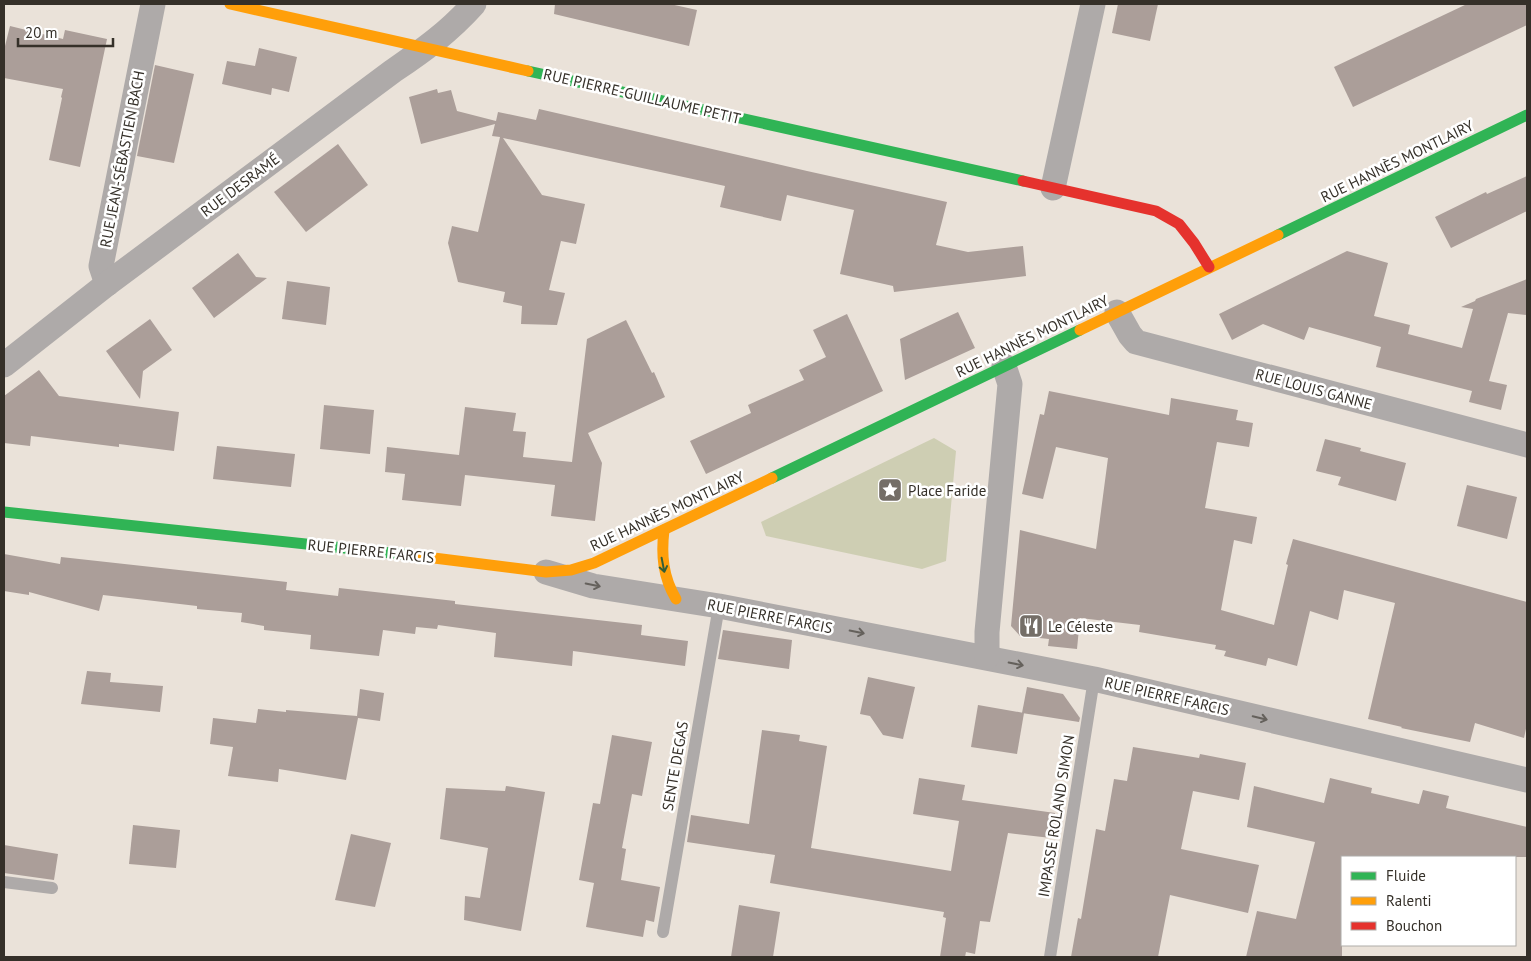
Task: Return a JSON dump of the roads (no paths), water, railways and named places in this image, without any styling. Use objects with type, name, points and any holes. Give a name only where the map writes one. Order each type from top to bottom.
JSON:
[{"type":"street","name":"RUE JEAN-SÉBASTIEN BACH","points":[[108,284],[101,266],[153,4]]},
{"type":"street","name":"RUE PIERRE-GUILLAUME PETIT","points":[[230,4],[1156,211],[1180,224],[1210,267]]},
{"type":"street","name":"RUE DESRAMÉ","points":[[4,365],[108,284],[385,77],[428,48],[455,25],[474,4]]},
{"type":"street","points":[[1053,188],[1093,4]]},
{"type":"street","name":"RUE HANNÈS MONTLAIRY","points":[[546,572],[571,570],[594,563],[1527,115]]},
{"type":"street","name":"RUE LOUIS GANNE","points":[[1117,312],[1136,342],[1527,445]]},
{"type":"street","points":[[987,657],[987,632],[1010,384],[1004,366]]},
{"type":"street","name":"RUE PIERRE FARCIS","points":[[4,512],[468,561],[546,572],[593,586],[719,606],[1094,679],[1527,780]]},
{"type":"street","points":[[664,530],[662,544],[663,567],[676,599]]},
{"type":"lane","name":"SENTE DEGAS","points":[[663,932],[719,606]]},
{"type":"lane","name":"IMPASSE ROLAND SIMON","points":[[1050,957],[1094,679]]},
{"type":"lane","points":[[4,882],[52,888]]},
{"type":"place","name":"Place Faride","points":[[890,490]]},
{"type":"place","name":"Le Céleste","points":[[1031,626]]}]
